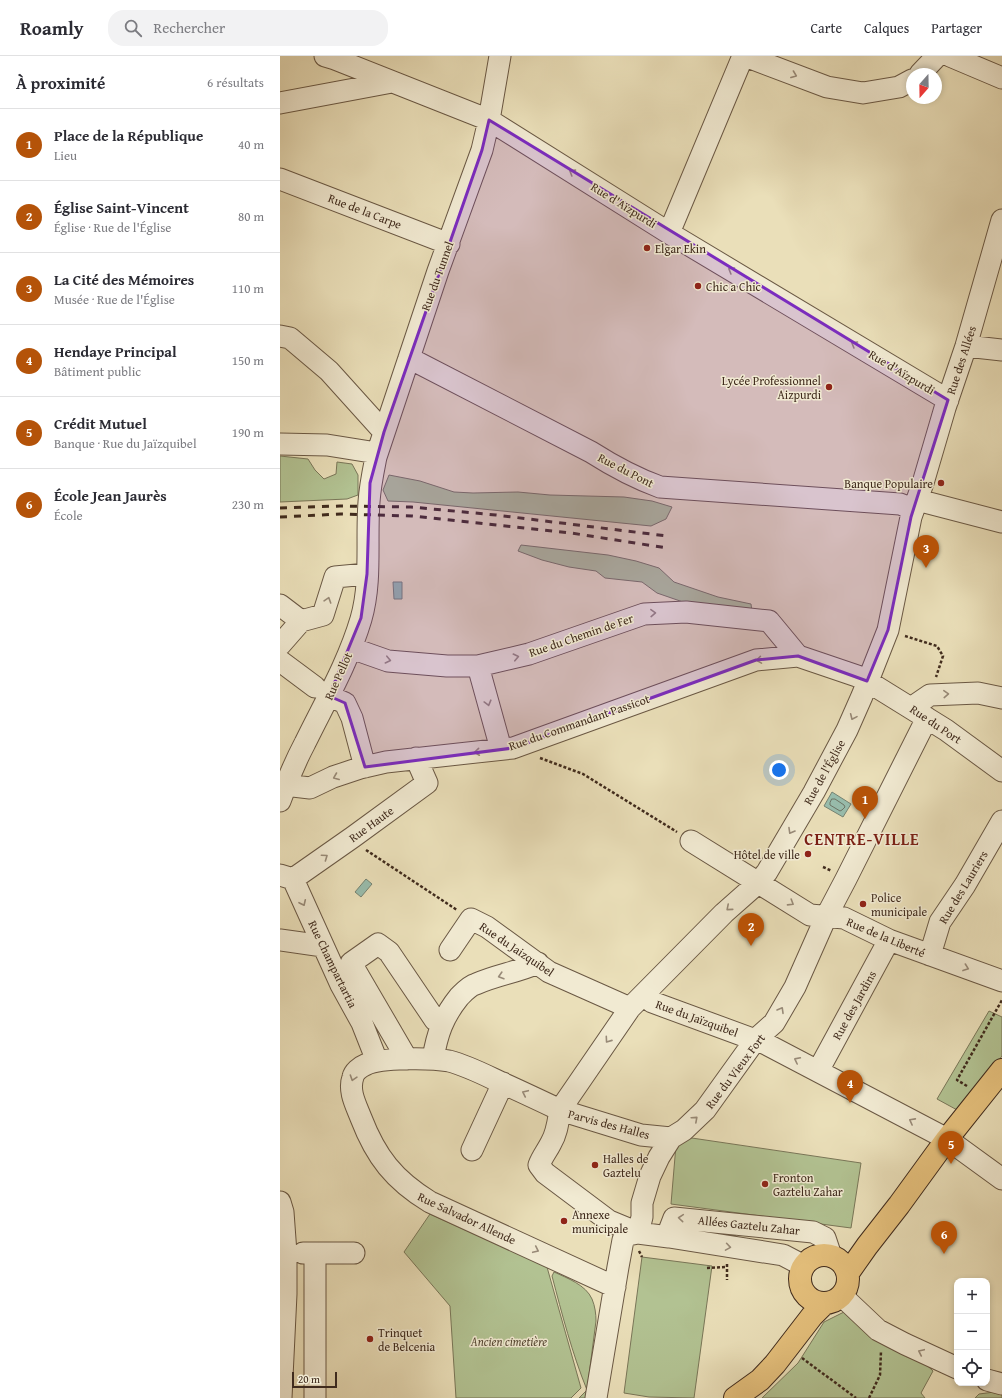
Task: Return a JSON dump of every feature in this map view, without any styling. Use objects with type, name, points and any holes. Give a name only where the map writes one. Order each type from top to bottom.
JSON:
[{"type":"main road","points":[[839,1263],[845,1254],[867,1246],[947,1139],[1002,1070]]},
{"type":"main road","points":[[735,1398],[760,1380],[794,1340],[825,1299],[846,1290],[849,1282],[839,1263],[824,1255],[816,1256],[809,1260],[804,1266],[800,1279],[804,1293],[825,1299]]},
{"type":"street","name":"Rue d'Aïzpurdi","points":[[324,56],[489,120],[670,233],[948,400]]},
{"type":"street","name":"Rue du Tunnel","points":[[369,543],[370,483],[377,453],[482,150],[489,120],[500,56]]},
{"type":"street","points":[[670,233],[744,56],[827,88],[863,93],[899,87],[906,83]]},
{"type":"street","points":[[926,68],[938,56]]},
{"type":"street","points":[[950,56],[1002,78]]},
{"type":"street","points":[[280,103],[392,82]]},
{"type":"street","name":"Rue de la Carpe","points":[[280,179],[449,244]]},
{"type":"street","name":"Rue des Allées","points":[[916,504],[966,346],[1002,220]]},
{"type":"street","points":[[280,336],[290,338],[329,371],[384,432]]},
{"type":"street","points":[[966,346],[1002,350]]},
{"type":"street","name":"Rue du Pont","points":[[409,358],[590,452],[640,480],[660,487],[900,504],[916,504],[926,502],[1002,522]]},
{"type":"street","points":[[280,444],[327,445],[377,453]]},
{"type":"street","name":"Rue de l'Église","points":[[636,1001],[724,913],[759,882],[767,872],[814,792],[840,744],[862,696],[888,630],[916,504]]},
{"type":"street","name":"Rue Pellot","points":[[283,792],[304,743],[322,691],[351,648],[361,618],[365,598],[369,543]]},
{"type":"street","points":[[280,645],[300,621],[323,615],[335,576],[367,574]]},
{"type":"street","points":[[280,605],[300,621]]},
{"type":"street","name":"Rue du Chemin de Fer","points":[[351,648],[388,660],[447,666],[478,666],[529,654],[644,614],[686,612],[769,621],[798,656]]},
{"type":"street","name":"Rue du Commandant Passicot","points":[[283,792],[293,786],[310,788],[333,777],[365,767],[416,758],[507,748],[756,660],[798,656],[868,681]]},
{"type":"street","points":[[280,661],[322,691],[346,703],[352,718],[365,767]]},
{"type":"street","points":[[478,666],[507,748]]},
{"type":"street","name":"Rue du Port","points":[[868,681],[919,713],[1002,771]]},
{"type":"street","points":[[919,713],[930,695],[978,693],[1002,698]]},
{"type":"street","name":"Rue du Vieux Fort","points":[[638,1233],[642,1217],[642,1203],[650,1176],[659,1157],[671,1138],[684,1130],[706,1110],[756,1039],[774,1023],[795,986],[826,917],[846,880],[919,713]]},
{"type":"street","name":"Rue Haute","points":[[286,877],[353,838],[427,783],[416,758]]},
{"type":"street","name":"Rue des Lauriers","points":[[930,954],[940,922],[965,885],[1002,821]]},
{"type":"street","name":"Rue de la Liberté","points":[[691,841],[810,915],[844,918],[890,940],[1002,981]]},
{"type":"street","name":"Rue Champartartia","points":[[286,877],[362,1023],[376,1061]]},
{"type":"street","points":[[450,950],[471,919]]},
{"type":"street","name":"Rue du Jaizquibel","points":[[471,919],[487,928],[549,972],[636,1001]]},
{"type":"street","points":[[280,940],[323,946]]},
{"type":"street","name":"Rue des Jardins","points":[[818,1071],[890,940]]},
{"type":"street","points":[[407,1059],[351,963],[378,944],[389,952],[435,1020],[442,1024]]},
{"type":"street","points":[[433,1059],[436,1042],[442,1024],[450,1009],[464,992],[475,984],[527,968],[538,963]]},
{"type":"street","points":[[560,1110],[636,1001]]},
{"type":"street","name":"Rue du Jaïzquibel","points":[[636,1001],[652,1002],[756,1039],[947,1139],[999,1170]]},
{"type":"street","name":"Rue Salvador Allende","points":[[560,1110],[479,1072],[449,1061],[433,1059],[376,1061],[365,1064],[356,1071],[353,1076],[351,1086],[352,1096],[368,1136],[381,1158],[393,1174],[412,1192],[430,1202],[615,1287]]},
{"type":"street","points":[[472,1150],[502,1083]]},
{"type":"street","name":"Parvis des Halles","points":[[638,1233],[609,1221],[546,1173],[539,1166],[542,1156],[551,1144],[557,1130],[560,1110],[641,1135],[671,1138]]},
{"type":"street","points":[[280,1202],[283,1212],[286,1253],[281,1395],[315,1395],[315,1253]]},
{"type":"street","name":"Allées Gaztelu Zahar","points":[[669,1237],[669,1231],[674,1218],[813,1232],[825,1238],[839,1263]]},
{"type":"street","points":[[596,1398],[623,1240],[628,1235],[638,1233]]},
{"type":"street","name":"Allées Gaztelu Zahar","points":[[638,1233],[783,1255],[804,1266]]},
{"type":"street","points":[[286,1253],[354,1253]]},
{"type":"street","points":[[825,1299],[878,1330],[954,1367]]},
{"type":"street","points":[[990,1381],[1002,1384]]},
{"type":"path","points":[[888,630],[936,646],[943,656],[930,695]]},
{"type":"path","points":[[507,748],[583,774],[691,841]]},
{"type":"path","points":[[353,838],[357,844],[471,919]]},
{"type":"path","points":[[823,866],[830,870]]},
{"type":"path","points":[[982,1095],[957,1080],[1002,1000]]},
{"type":"path","points":[[707,1268],[727,1267],[727,1280]]},
{"type":"path","points":[[869,1398],[880,1375],[882,1354],[878,1330]]},
{"type":"path","points":[[794,1340],[856,1398]]},
{"type":"highlighted area","points":[[489,120],[948,400],[911,517],[888,630],[867,681],[798,656],[756,660],[513,748],[365,767],[345,703],[329,696],[361,618],[367,574],[370,483],[384,432],[482,150]]},
{"type":"green space","points":[[280,456],[308,459],[315,470],[324,479],[336,474],[337,462],[352,464],[358,475],[358,495],[347,499],[280,502]]},
{"type":"green space","points":[[389,475],[420,481],[454,492],[518,492],[550,495],[624,497],[652,501],[672,507],[666,519],[651,526],[413,502],[388,501],[383,490]]},
{"type":"green space","points":[[521,545],[608,555],[636,561],[659,568],[674,582],[718,597],[751,604],[752,612],[683,602],[657,593],[642,582],[605,578],[596,571],[569,567],[542,560],[518,551]]},
{"type":"green space","points":[[989,1011],[1002,1017],[1002,1056],[959,1111],[937,1099]]},
{"type":"green space","name":"Fronton Gaztelu Zahar","points":[[685,1137],[861,1163],[851,1228],[671,1204],[676,1145]]},
{"type":"green space","name":"Ancien cimetière","points":[[430,1214],[547,1267],[581,1388],[571,1398],[456,1398],[450,1306],[404,1252]]},
{"type":"green space","points":[[642,1257],[712,1266],[694,1398],[649,1397],[624,1393]]},
{"type":"green space","points":[[554,1272],[581,1286],[589,1294],[594,1304],[596,1321],[586,1398],[579,1398],[587,1390],[564,1319],[552,1276]]},
{"type":"green space","points":[[846,1311],[918,1357],[933,1371],[921,1393],[925,1398],[762,1398],[798,1363],[824,1322]]},
{"type":"green space","points":[[1002,1391],[1002,1398],[975,1398],[979,1394]]},
{"type":"water","points":[[393,582],[402,582],[402,599],[394,599]]},
{"type":"water","points":[[832,792],[851,804],[843,817],[824,806]]},
{"type":"water","points":[[366,879],[372,884],[361,897],[355,892]]},
{"type":"railway","points":[[280,508],[340,506],[411,507],[496,515],[667,536]]},
{"type":"railway","points":[[280,517],[341,514],[412,516],[571,533],[667,548]]},
{"type":"place","name":"Elgar Ekin","points":[[647,248]]},
{"type":"place","name":"Chic a Chic","points":[[698,286]]},
{"type":"place","name":"Lycée Professionnel Aizpurdi","points":[[829,387]]},
{"type":"place","name":"Banque Populaire","points":[[941,483]]},
{"type":"place","name":"La Cité des Mémoires","points":[[926,568]]},
{"type":"place","name":"Place de la République","points":[[865,819]]},
{"type":"place","name":"Hôtel de ville","points":[[808,854]]},
{"type":"place","name":"Police municipale","points":[[863,904]]},
{"type":"place","name":"Église Saint-Vincent","points":[[751,946]]},
{"type":"place","name":"Hendaye Principal","points":[[850,1103]]},
{"type":"place","name":"Crédit Mutuel","points":[[951,1164]]},
{"type":"place","name":"Halles de Gaztelu","points":[[595,1165]]},
{"type":"place","name":"Fronton Gaztelu Zahar","points":[[765,1184]]},
{"type":"place","name":"Annexe municipale","points":[[564,1221]]},
{"type":"place","name":"École Jean Jaurès","points":[[944,1254]]},
{"type":"place","name":"Trinquet de Belcenia","points":[[370,1339]]},
{"type":"district","name":"CENTRE-VILLE","points":[[862,839]]}]
